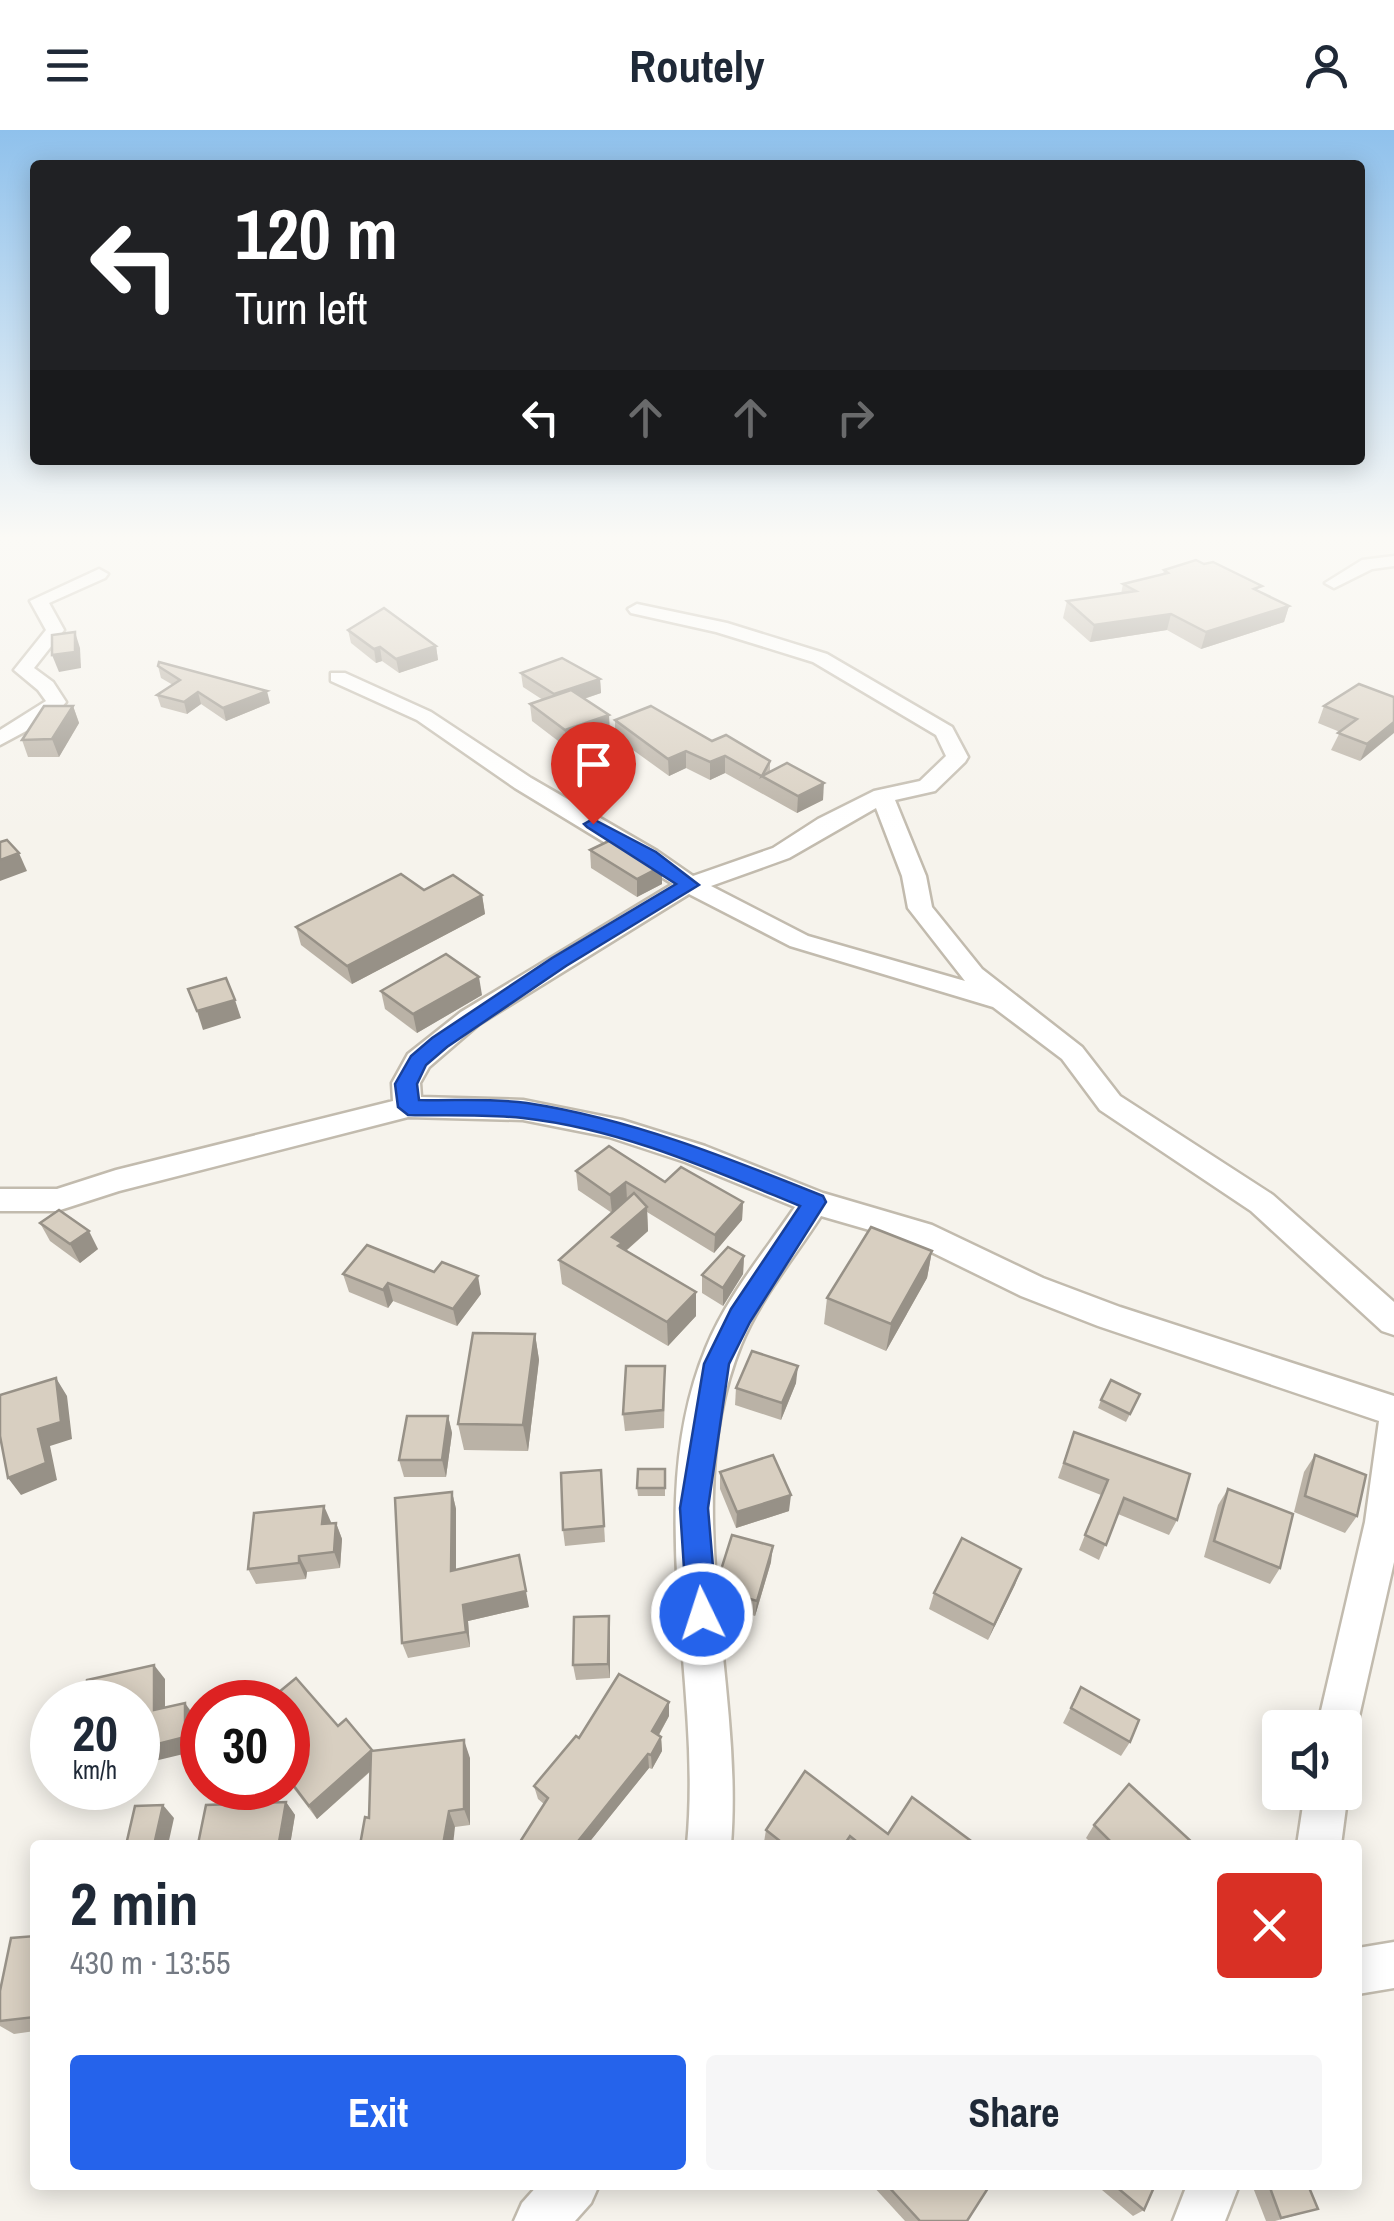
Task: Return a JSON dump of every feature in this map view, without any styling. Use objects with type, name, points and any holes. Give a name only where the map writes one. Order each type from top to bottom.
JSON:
[{"type":"street","points":[[0,739],[47,712],[56,702],[46,686],[24,670],[26,662],[52,638]]},
{"type":"street","points":[[408,1107],[406,1084],[418,1060],[455,1030],[672,892],[781,853],[826,824],[882,796],[927,786],[956,756],[945,731],[820,658],[756,638]]},
{"type":"street","points":[[338,677],[424,716],[523,783],[649,856],[690,885],[798,941],[1002,1001]]},
{"type":"street","points":[[882,796],[914,876],[920,908],[973,975],[1072,1053],[1110,1103],[1262,1203],[1394,1322]]},
{"type":"street","points":[[0,1200],[57,1200],[116,1181],[408,1107],[523,1110],[612,1127],[695,1154],[814,1202],[921,1233],[1032,1287],[1110,1317],[1394,1412]]},
{"type":"street","points":[[710,1840],[716,1792],[694,1508],[705,1422],[716,1364],[740,1316],[814,1202]]},
{"type":"street","points":[[1342,1710],[1384,1522],[1394,1427]]},
{"type":"street","points":[[1320,1840],[1324,1810]]},
{"type":"street","points":[[1362,1971],[1394,1965]]},
{"type":"street","points":[[540,2221],[568,2190]]},
{"type":"street","points":[[1198,2221],[1212,2190]]},
{"type":"building","points":[[52,638],[75,638],[75,652],[52,655]]},
{"type":"building","points":[[358,638],[424,638],[436,646],[396,659],[380,647],[374,649]]},
{"type":"building","points":[[562,658],[600,679],[554,694],[521,673]]},
{"type":"building","points":[[159,662],[267,691],[223,708],[198,692],[184,702],[157,695],[180,680],[158,666]]},
{"type":"building","points":[[1359,684],[1394,697],[1394,722],[1367,744],[1338,733],[1357,719],[1324,706]]},
{"type":"building","points":[[571,690],[609,715],[565,730],[530,704]]},
{"type":"building","points":[[44,706],[73,706],[52,739],[22,740]]},
{"type":"building","points":[[651,706],[712,741],[726,735],[770,761],[762,776],[787,763],[824,783],[798,796],[725,756],[710,762],[686,751],[668,759],[615,720]]},
{"type":"building","points":[[615,838],[662,866],[637,879],[590,850]]},
{"type":"building","points":[[7,840],[19,853],[0,860],[0,842]]},
{"type":"building","points":[[401,874],[424,890],[453,875],[482,895],[347,966],[296,927]]},
{"type":"building","points":[[446,954],[479,977],[413,1014],[381,991]]},
{"type":"building","points":[[226,978],[235,1000],[197,1011],[188,989]]},
{"type":"building","points":[[609,1146],[665,1182],[681,1167],[743,1202],[715,1235],[626,1182],[610,1195],[576,1171]]},
{"type":"building","points":[[634,1193],[647,1207],[612,1237],[622,1243],[618,1246],[696,1292],[667,1322],[559,1260]]},
{"type":"building","points":[[59,1210],[89,1231],[70,1244],[40,1223]]},
{"type":"building","points":[[871,1227],[932,1251],[891,1324],[827,1298]]},
{"type":"building","points":[[367,1245],[434,1272],[442,1262],[478,1276],[453,1309],[388,1283],[383,1290],[343,1274]]},
{"type":"building","points":[[728,1247],[744,1256],[723,1288],[702,1275]]},
{"type":"building","points":[[473,1333],[535,1334],[523,1425],[458,1424]]},
{"type":"building","points":[[752,1351],[798,1366],[782,1403],[736,1388]]},
{"type":"building","points":[[626,1366],[665,1366],[663,1410],[623,1414]]},
{"type":"building","points":[[56,1378],[61,1422],[38,1429],[46,1463],[8,1478],[0,1436],[0,1395]]},
{"type":"building","points":[[1111,1380],[1140,1394],[1130,1414],[1101,1400]]},
{"type":"building","points":[[407,1416],[448,1416],[442,1460],[399,1460]]},
{"type":"building","points":[[1074,1432],[1190,1474],[1177,1520],[1124,1498],[1106,1545],[1085,1535],[1108,1480],[1064,1463]]},
{"type":"building","points":[[773,1455],[791,1495],[737,1512],[720,1472]]},
{"type":"building","points":[[1315,1455],[1366,1475],[1357,1516],[1305,1496]]},
{"type":"building","points":[[638,1469],[665,1469],[665,1488],[637,1488]]},
{"type":"building","points":[[601,1470],[604,1526],[563,1530],[561,1473]]},
{"type":"building","points":[[1228,1489],[1293,1514],[1280,1568],[1214,1541]]},
{"type":"building","points":[[452,1492],[451,1571],[519,1555],[526,1591],[463,1605],[466,1632],[402,1643],[395,1498]]},
{"type":"building","points":[[324,1506],[322,1524],[336,1523],[334,1552],[299,1556],[299,1563],[248,1569],[254,1513]]},
{"type":"building","points":[[732,1535],[773,1546],[757,1601],[722,1591],[721,1570]]},
{"type":"building","points":[[962,1538],[1021,1569],[994,1625],[934,1593]]},
{"type":"building","points":[[609,1616],[608,1664],[573,1665],[574,1617]]},
{"type":"building","points":[[154,1665],[154,1680],[87,1680]]},
{"type":"building","points":[[619,1674],[669,1702],[652,1731],[661,1737],[651,1755],[579,1840],[521,1840],[548,1798],[534,1786],[576,1736],[579,1738]]},
{"type":"building","points":[[1081,1687],[1139,1720],[1130,1742],[1071,1708]]},
{"type":"building","points":[[310,1694],[338,1726],[346,1719],[372,1750],[310,1805]]},
{"type":"building","points":[[180,1704],[180,1738],[160,1743],[160,1709]]},
{"type":"building","points":[[464,1740],[464,1809],[449,1811],[444,1840],[361,1840],[365,1817],[369,1818],[371,1751]]},
{"type":"building","points":[[805,1771],[888,1834],[912,1797],[970,1840],[855,1840],[850,1836],[847,1840],[779,1840],[766,1830]]},
{"type":"building","points":[[1129,1784],[1190,1840],[1109,1840],[1094,1825]]},
{"type":"building","points":[[163,1805],[155,1840],[127,1840],[134,1810],[160,1810]]},
{"type":"building","points":[[205,1810],[285,1810],[279,1840],[199,1840]]},
{"type":"building","points":[[30,1936],[30,2018],[0,2021],[0,1991],[11,1938]]},
{"type":"building","points":[[892,2190],[987,2190],[967,2221],[920,2221]]},
{"type":"building","points":[[1120,2190],[1153,2190],[1144,2210]]},
{"type":"building","points":[[1271,2190],[1310,2190],[1318,2209],[1281,2218]]},
{"type":"route","points":[[593,824],[690,885],[672,892],[470,1018],[418,1060],[406,1084],[408,1107],[523,1110],[612,1127],[695,1154],[814,1202],[740,1316],[716,1364],[694,1508],[702,1614]]}]
